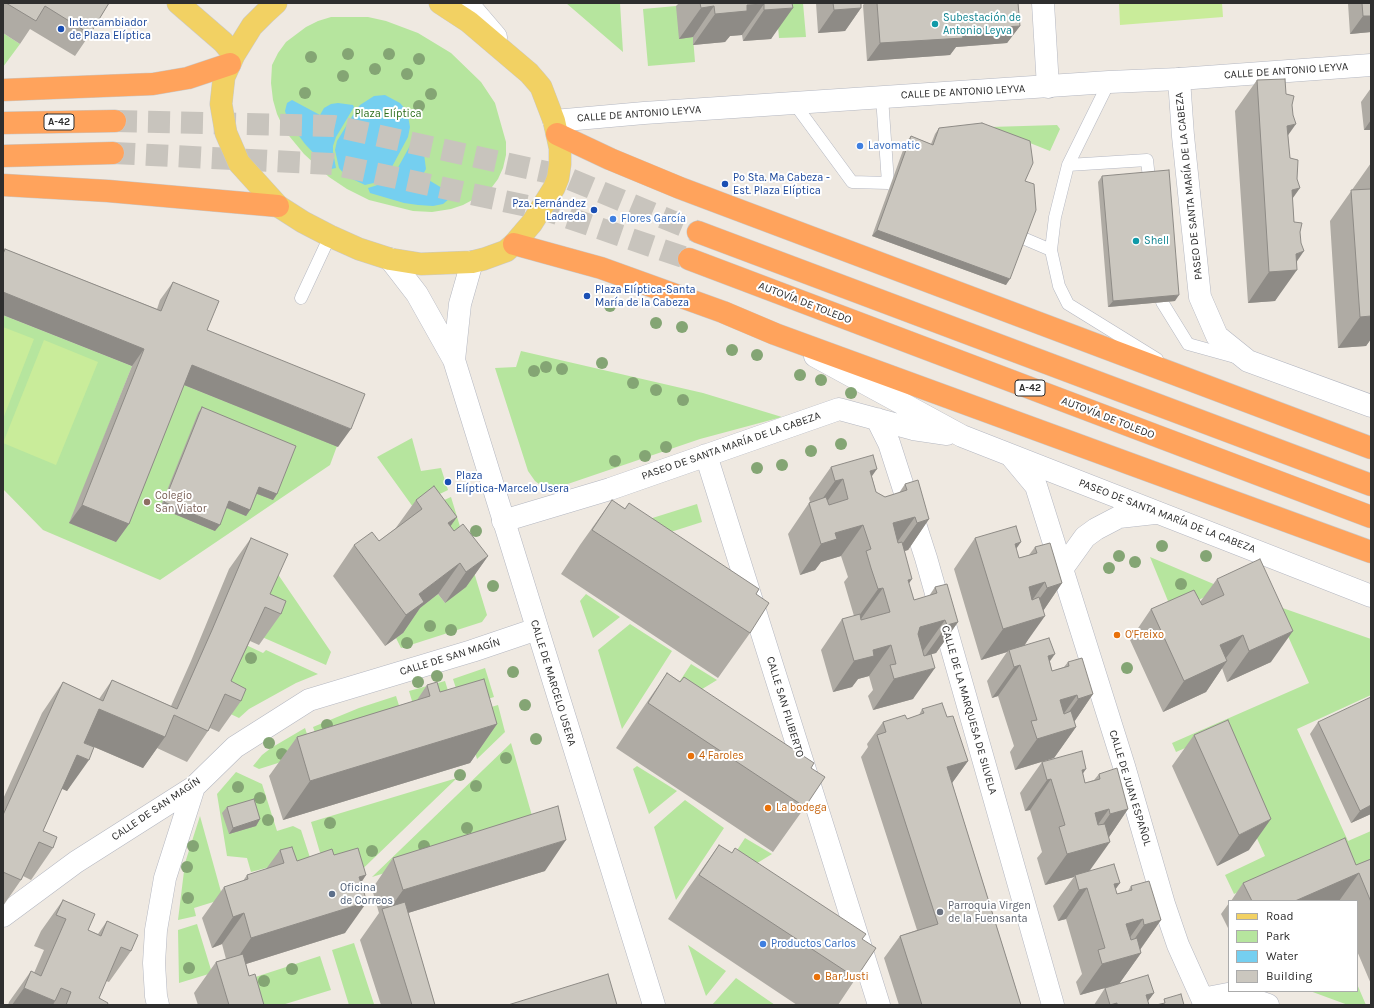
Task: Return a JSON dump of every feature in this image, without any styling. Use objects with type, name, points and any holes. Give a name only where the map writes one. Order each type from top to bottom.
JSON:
[{"type":"highway","points":[[3,90],[153,84],[188,78],[232,60]]},
{"type":"highway","name":"A-42","points":[[3,123],[115,121]]},
{"type":"highway","points":[[556,127],[610,159],[680,188],[1197,384],[1371,448]]},
{"type":"highway","points":[[3,156],[113,153]]},
{"type":"highway","points":[[3,185],[115,191],[278,206]]},
{"type":"highway","name":"A-42","points":[[698,232],[1371,485]]},
{"type":"highway","points":[[514,244],[601,268],[723,312],[776,334],[1371,552]]},
{"type":"highway","name":"AUTOVÍA DE TOLEDO","points":[[689,259],[1371,517]]},
{"type":"main road","points":[[178,3],[223,42],[232,60]]},
{"type":"main road","points":[[276,3],[252,26],[224,77],[221,104],[226,133],[239,163],[278,206],[303,222],[359,249],[390,259],[421,264],[472,262],[496,255],[514,244],[532,223],[554,188],[558,178],[560,164],[560,148],[556,127],[541,87],[529,73],[469,22],[440,3]]},
{"type":"street","points":[[467,3],[521,67]]},
{"type":"street","points":[[1043,3],[1048,87]]},
{"type":"street","name":"CALLE DE ANTONIO LEYVA","points":[[556,127],[644,112],[1048,87],[1371,64]]},
{"type":"street","name":"PASEO DE SANTA MARÍA DE LA CABEZA","points":[[1179,78],[1183,136],[1200,297],[1217,336],[1248,360],[1371,406]]},
{"type":"street","name":"CALLE DE MARCELO USERA","points":[[390,259],[417,294],[454,360],[654,1005]]},
{"type":"street","name":"CALLE DE MARCELO USERA","points":[[454,360],[460,304],[472,262]]},
{"type":"street","name":"PASEO DE SANTA MARÍA DE LA CABEZA","points":[[776,334],[962,436],[1371,596]]},
{"type":"street","name":"PASEO DE SANTA MARÍA DE LA CABEZA","points":[[503,521],[590,495],[839,409],[913,429],[962,436]]},
{"type":"street","name":"CALLE DE LA MARQUESA DE SILVELA","points":[[877,419],[889,443],[926,558],[1053,1005]]},
{"type":"street","name":"CALLE SAN FILIBERTO","points":[[706,455],[879,1005]]},
{"type":"street","name":"CALLE DE JUAN ESPAÑOL","points":[[1010,455],[1036,486],[1124,766],[1164,904],[1178,945],[1203,1002]]},
{"type":"street","points":[[1062,569],[1085,537],[1096,529],[1119,517],[1157,512]]},
{"type":"street","name":"CALLE DE SAN MAGÍN","points":[[3,916],[76,862],[194,787],[235,747],[309,700],[472,651],[537,629]]},
{"type":"street","points":[[158,1005],[154,963],[156,930],[166,878],[194,787]]},
{"type":"street","points":[[1203,1002],[1233,993],[1268,1005]]},
{"type":"lane","points":[[1109,82],[1068,165],[1055,217],[1051,250],[1059,286],[1068,304],[1197,384]]},
{"type":"lane","points":[[882,97],[888,183]]},
{"type":"lane","points":[[794,103],[852,182],[888,183],[918,195]]},
{"type":"lane","points":[[1068,165],[1147,160],[1149,178]]},
{"type":"lane","points":[[999,228],[1051,250]]},
{"type":"lane","points":[[301,298],[330,236]]},
{"type":"lane","points":[[1162,302],[1188,344],[1248,360]]},
{"type":"green space","points":[[566,3],[620,3],[623,52]]},
{"type":"green space","points":[[776,3],[803,3],[806,37],[779,38]]},
{"type":"green space","points":[[1119,3],[1222,3],[1223,17],[1120,25]]},
{"type":"green space","points":[[676,6],[693,37],[695,62],[648,66],[643,9]]},
{"type":"green space","name":"Plaza Elíptica","points":[[331,17],[368,17],[386,21],[418,33],[451,53],[481,82],[495,103],[506,142],[506,155],[503,168],[498,179],[489,191],[463,205],[451,209],[432,212],[413,211],[369,200],[347,189],[329,177],[304,154],[285,131],[277,114],[273,100],[271,83],[272,65],[286,42],[306,27]]},
{"type":"green space","points":[[3,33],[20,44],[3,67]]},
{"type":"green space","points":[[1057,125],[1060,129],[1050,151],[990,127]]},
{"type":"green space","points":[[3,315],[132,366],[70,523],[116,542],[179,383],[337,446],[330,465],[160,580],[43,530],[3,489]]},
{"type":"green space","points":[[3,327],[34,339],[3,419]]},
{"type":"green space","points":[[44,340],[98,362],[56,465],[3,443]]},
{"type":"green space","points":[[521,351],[703,393],[782,417],[700,439],[553,489],[543,487],[535,481],[528,471],[495,368],[516,367]]},
{"type":"green space","points":[[412,438],[421,471],[441,468],[448,490],[413,507],[377,457]]},
{"type":"green space","points":[[451,497],[487,615],[482,622],[401,648],[396,638],[403,633],[397,625],[438,594],[445,603],[442,555],[417,512]]},
{"type":"green space","points":[[697,504],[702,522],[633,544],[627,526]]},
{"type":"green space","points":[[1150,557],[1223,588],[1182,608],[1168,601]]},
{"type":"green space","points":[[275,570],[331,652],[326,665],[262,637],[266,585]]},
{"type":"green space","points":[[586,594],[620,617],[593,638],[580,601]]},
{"type":"green space","points":[[1274,605],[1371,639],[1371,695],[1297,729],[1348,841],[1371,831],[1371,861],[1345,873],[1334,849],[1234,894],[1225,875],[1265,856],[1211,737],[1176,752],[1172,743],[1309,683]]},
{"type":"green space","points":[[630,624],[672,651],[622,729],[598,650]]},
{"type":"green space","points":[[246,645],[263,653],[266,650],[318,674],[296,683],[249,709],[239,718],[218,708]]},
{"type":"green space","points":[[691,664],[717,680],[666,711],[663,707]]},
{"type":"green space","points":[[485,668],[494,697],[462,707],[453,679]]},
{"type":"green space","points":[[445,681],[454,710],[418,721],[409,691]]},
{"type":"green space","points":[[396,696],[402,715],[321,749],[313,727],[359,708]]},
{"type":"green space","points":[[498,705],[505,732],[477,759],[464,715]]},
{"type":"green space","points":[[305,728],[313,752],[259,769],[253,766],[262,755],[271,748]]},
{"type":"green space","points":[[511,743],[535,826],[372,877]]},
{"type":"green space","points":[[637,766],[677,791],[649,814],[633,769]]},
{"type":"green space","points":[[236,772],[262,784],[277,831],[293,826],[301,830],[314,870],[277,865],[251,872],[247,858],[227,856],[217,794]]},
{"type":"green space","points":[[457,778],[347,884],[326,873],[311,822]]},
{"type":"green space","points":[[685,800],[724,828],[676,900],[654,827]]},
{"type":"green space","points":[[200,816],[223,899],[194,908],[196,916],[178,920],[185,863]]},
{"type":"green space","points":[[745,838],[772,854],[715,889],[713,887]]},
{"type":"green space","points":[[197,924],[212,973],[179,983],[178,930]]},
{"type":"green space","points":[[354,943],[374,1004],[349,1005],[332,950]]},
{"type":"green space","points":[[688,945],[726,971],[706,996]]},
{"type":"green space","points":[[320,956],[331,990],[282,1005],[248,1005],[240,982]]},
{"type":"green space","points":[[736,978],[775,1005],[712,1005]]},
{"type":"green space","points":[[1358,986],[1366,1005],[1348,1005],[1313,992],[1358,992]]},
{"type":"water","points":[[385,95],[400,103],[407,111],[410,127],[408,137],[387,176],[382,181],[365,185],[346,176],[339,168],[335,150],[337,141],[360,105],[374,96]]},
{"type":"water","points":[[292,100],[320,115],[324,108],[331,104],[338,103],[353,105],[354,107],[336,137],[333,146],[336,168],[331,169],[321,161],[305,144],[288,121],[285,111],[287,103]]},
{"type":"water","points":[[412,142],[414,142],[424,154],[426,169],[422,176],[448,193],[449,199],[443,204],[433,206],[404,203],[370,193],[368,188],[384,183],[395,173]]},
{"type":"building","points":[[6,3],[109,3],[90,34],[45,6],[36,21]]},
{"type":"building","points":[[700,3],[792,3],[793,8],[764,10],[764,4],[747,5],[747,11],[715,14],[714,6],[701,8]]},
{"type":"building","points":[[833,3],[861,3],[861,8],[834,10]]},
{"type":"building","name":"Subestación de Antonio Leyva","points":[[877,3],[1018,3],[1020,26],[962,30],[963,38],[880,43]]},
{"type":"building","points":[[1362,3],[1371,3],[1371,16],[1363,16]]},
{"type":"building","points":[[1285,79],[1286,94],[1294,96],[1292,105],[1296,124],[1287,126],[1290,158],[1298,160],[1297,179],[1300,188],[1292,190],[1294,222],[1302,223],[1300,232],[1301,243],[1304,251],[1296,254],[1297,270],[1269,272],[1257,80]]},
{"type":"building","points":[[982,123],[1030,141],[1033,163],[1025,181],[1034,184],[1036,210],[1010,279],[877,230],[911,136],[933,145],[939,128]]},
{"type":"building","name":"Shell","points":[[1169,170],[1179,295],[1113,301],[1102,176]]},
{"type":"building","points":[[1371,189],[1371,316],[1360,317],[1351,190]]},
{"type":"building","points":[[5,249],[161,311],[173,282],[219,301],[207,330],[365,394],[351,429],[192,365],[129,524],[82,505],[144,349],[3,292],[3,254]]},
{"type":"building","points":[[202,407],[296,446],[277,494],[259,487],[250,510],[229,501],[220,525],[164,502]]},
{"type":"building","points":[[873,455],[877,469],[870,471],[876,492],[885,497],[907,490],[905,484],[918,480],[929,519],[917,523],[915,517],[893,523],[898,543],[902,542],[912,579],[908,580],[914,600],[937,593],[935,587],[947,584],[958,622],[947,625],[945,620],[920,627],[918,634],[924,656],[931,654],[935,668],[894,679],[890,665],[896,664],[891,645],[873,650],[874,656],[854,661],[842,619],[860,614],[861,620],[890,612],[883,588],[878,589],[871,568],[866,551],[871,549],[863,525],[835,533],[837,539],[821,544],[809,503],[826,497],[829,505],[848,499],[843,479],[835,481],[831,467]]},
{"type":"building","points":[[434,486],[457,517],[448,523],[454,531],[463,524],[488,556],[466,572],[460,563],[419,594],[424,602],[406,615],[354,545],[372,532],[379,541],[422,509],[416,500]]},
{"type":"building","points":[[612,500],[625,509],[629,503],[759,589],[756,594],[769,603],[750,633],[592,530]]},
{"type":"building","points":[[1016,526],[1021,542],[1015,544],[1019,558],[1037,553],[1035,547],[1050,543],[1062,583],[1047,588],[1045,582],[1029,587],[1032,600],[1039,597],[1045,616],[1003,629],[975,538]]},
{"type":"building","points":[[251,538],[288,554],[270,594],[286,601],[281,614],[265,607],[231,681],[246,689],[241,701],[225,694],[208,731],[174,715],[165,737],[99,709],[84,743],[94,747],[89,760],[77,755],[43,831],[57,837],[53,848],[39,842],[21,880],[3,872],[3,815],[63,682],[103,701],[112,680],[177,709]]},
{"type":"building","points":[[1260,559],[1293,631],[1249,651],[1243,635],[1220,645],[1227,661],[1184,681],[1151,609],[1194,590],[1202,605],[1224,595],[1217,579]]},
{"type":"building","points":[[1049,638],[1055,654],[1048,656],[1052,671],[1069,666],[1068,662],[1082,658],[1093,694],[1078,699],[1077,695],[1060,700],[1064,714],[1071,711],[1076,727],[1037,739],[1031,721],[1037,720],[1020,665],[1014,667],[1009,650]]},
{"type":"building","points":[[667,673],[680,682],[684,677],[814,763],[811,768],[825,777],[805,807],[648,703]]},
{"type":"building","points":[[484,679],[497,724],[310,781],[297,737],[430,696],[427,685],[437,682],[440,692]]},
{"type":"building","points":[[1371,697],[1371,805],[1360,811],[1318,722]]},
{"type":"building","points":[[942,703],[947,717],[953,716],[968,761],[947,767],[1021,1005],[922,1005],[900,936],[938,924],[877,735],[886,732],[883,722],[905,715],[907,719],[924,713],[922,709]]},
{"type":"building","points":[[1228,720],[1271,819],[1239,835],[1194,735]]},
{"type":"building","points":[[1082,751],[1086,769],[1082,770],[1085,783],[1100,779],[1099,774],[1117,768],[1128,809],[1110,814],[1109,809],[1095,813],[1098,825],[1105,824],[1110,842],[1067,854],[1059,827],[1065,825],[1051,779],[1047,780],[1042,762]]},
{"type":"building","points":[[254,799],[260,819],[233,828],[227,807]]},
{"type":"building","points":[[558,806],[566,840],[403,890],[393,858]]},
{"type":"building","points":[[1345,838],[1356,865],[1371,859],[1371,902],[1359,873],[1297,900],[1252,900],[1243,883]]},
{"type":"building","points":[[719,845],[732,853],[735,848],[866,934],[862,939],[876,948],[856,978],[699,875]]},
{"type":"building","points":[[292,847],[297,861],[332,849],[334,855],[358,848],[366,875],[359,877],[367,902],[251,938],[244,913],[233,917],[224,887],[248,879],[247,875],[284,863],[280,850]]},
{"type":"building","points":[[1114,864],[1120,883],[1114,884],[1117,894],[1132,890],[1131,886],[1149,881],[1161,920],[1144,925],[1143,919],[1126,924],[1131,940],[1137,938],[1141,953],[1102,964],[1098,950],[1105,948],[1087,888],[1079,890],[1075,875]]},
{"type":"building","points":[[63,900],[95,914],[88,930],[101,936],[107,921],[138,935],[131,951],[121,947],[99,998],[108,1003],[107,1005],[66,1005],[71,992],[61,988],[55,1001],[24,988],[31,971],[41,976],[66,919],[56,915]]},
{"type":"building","points":[[405,902],[435,1005],[412,1005],[382,909]]},
{"type":"building","points":[[243,954],[249,976],[255,974],[264,1005],[229,1005],[216,962]]},
{"type":"building","points":[[608,974],[617,1005],[508,1005]]},
{"type":"building","points":[[1148,975],[1154,993],[1146,995],[1149,1005],[1117,1005],[1117,1003],[1110,1005],[1105,988]]},
{"type":"building","points":[[1181,994],[1184,1005],[1156,1005],[1165,1003],[1164,999]]},
{"type":"tunnel","points":[[115,121],[334,126],[560,175],[698,232]]},
{"type":"tunnel","points":[[113,153],[332,164],[546,210],[689,259]]},
{"type":"place","name":"Subestación de Antonio Leyva","points":[[935,24]]},
{"type":"place","name":"Intercambiador de Plaza Elíptica","points":[[61,29]]},
{"type":"place","name":"Lavomatic","points":[[860,146]]},
{"type":"place","name":"Pº Sta. Mª Cabeza - Est. Plaza Elíptica","points":[[725,184]]},
{"type":"place","name":"Pza. Fernández Ladreda","points":[[594,210]]},
{"type":"place","name":"Flores García","points":[[613,219]]},
{"type":"place","name":"Shell","points":[[1136,241]]},
{"type":"place","name":"Plaza Elíptica-Santa María de la Cabeza","points":[[587,296]]},
{"type":"place","name":"Plaza Elíptica-Marcelo Usera","points":[[448,482]]},
{"type":"place","name":"Colegio San Viator","points":[[147,502]]},
{"type":"place","name":"O'Freixo","points":[[1117,635]]},
{"type":"place","name":"4 Faroles","points":[[691,756]]},
{"type":"place","name":"La bodega","points":[[768,808]]},
{"type":"place","name":"Oficina de Correos","points":[[332,894]]},
{"type":"place","name":"Parroquia Virgen de la Fuensanta","points":[[940,912]]},
{"type":"place","name":"Productos Carlos","points":[[763,944]]},
{"type":"place","name":"Bar Justi","points":[[817,977]]}]
